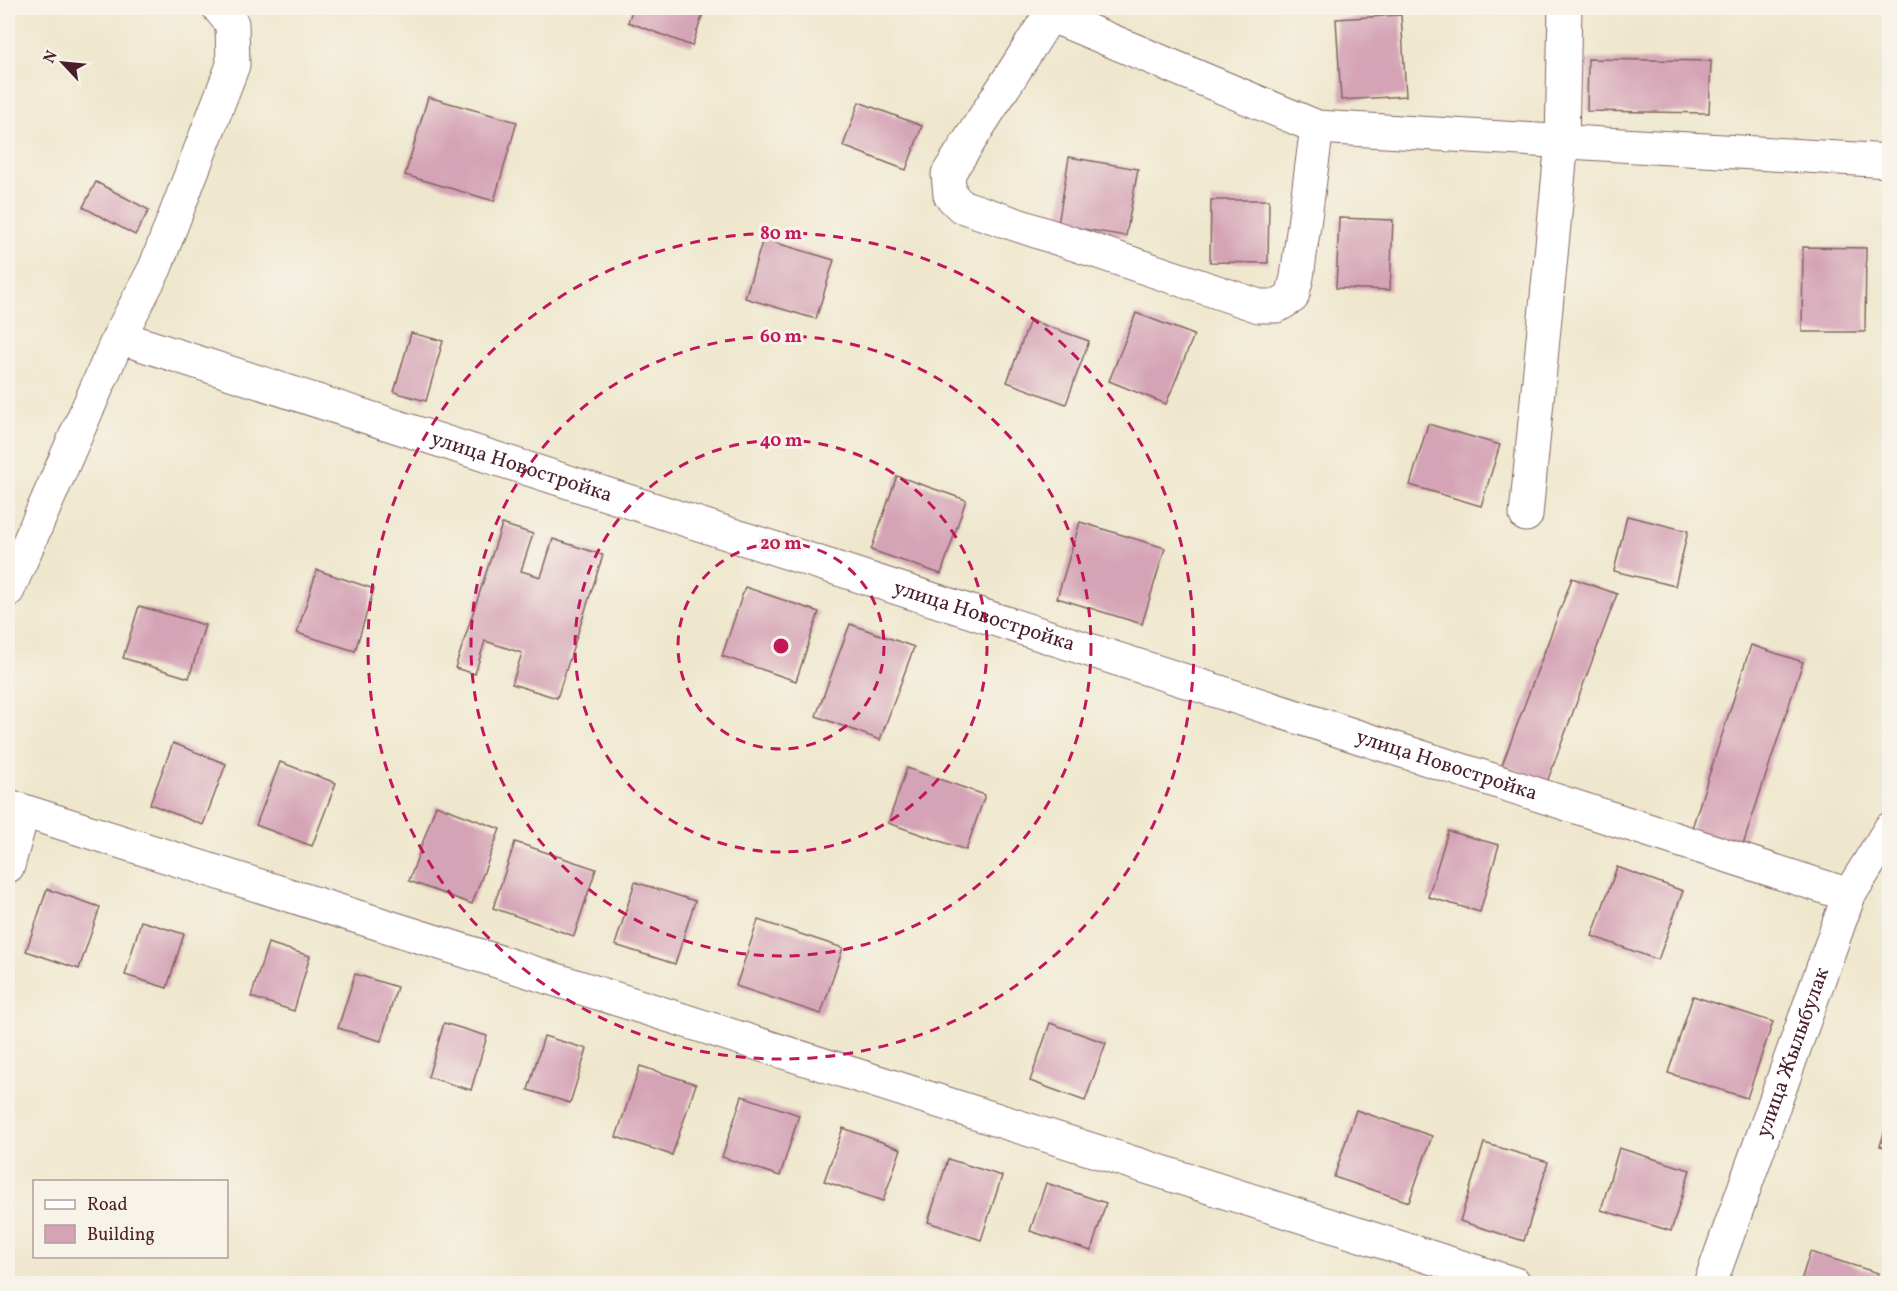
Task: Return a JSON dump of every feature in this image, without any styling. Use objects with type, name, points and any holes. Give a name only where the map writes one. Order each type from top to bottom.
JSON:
[{"type":"street","points":[[8,590],[119,338],[155,268],[233,65],[232,24],[219,8]]},
{"type":"street","points":[[1526,515],[1562,141],[1565,8]]},
{"type":"street","points":[[1317,127],[1297,277],[1292,297],[1277,306],[1259,306],[961,207],[950,195],[948,174],[1052,11],[1317,127],[1890,160]]},
{"type":"street","name":"улица Новостройка","points":[[119,338],[1849,895]]},
{"type":"street","points":[[8,866],[15,809],[1515,1284]]},
{"type":"street","name":"улица Жылыбулак","points":[[1710,1284],[1849,895],[1890,829]]},
{"type":"building","points":[[633,8],[705,8],[692,46],[628,22]]},
{"type":"building","points":[[1401,15],[1406,96],[1341,100],[1336,19]]},
{"type":"building","points":[[1588,59],[1711,61],[1709,113],[1587,111]]},
{"type":"building","points":[[428,97],[517,122],[494,201],[405,175]]},
{"type":"building","points":[[859,102],[922,126],[906,170],[843,146]]},
{"type":"building","points":[[1069,157],[1138,169],[1126,236],[1058,225]]},
{"type":"building","points":[[96,182],[149,210],[135,235],[83,207]]},
{"type":"building","points":[[1211,200],[1269,200],[1268,263],[1210,262]]},
{"type":"building","points":[[1339,218],[1393,220],[1390,290],[1336,288]]},
{"type":"building","points":[[763,239],[834,260],[816,319],[745,298]]},
{"type":"building","points":[[1803,247],[1866,248],[1865,332],[1802,332]]},
{"type":"building","points":[[1136,313],[1194,335],[1166,404],[1109,381]]},
{"type":"building","points":[[1030,320],[1089,341],[1066,404],[1007,382]]},
{"type":"building","points":[[411,333],[443,341],[426,401],[394,392]]},
{"type":"building","points":[[1428,424],[1500,445],[1481,506],[1410,485]]},
{"type":"building","points":[[897,476],[966,500],[941,574],[871,550]]},
{"type":"building","points":[[1627,516],[1688,531],[1675,586],[1614,571]]},
{"type":"building","points":[[1080,522],[1165,548],[1142,624],[1057,598]]},
{"type":"building","points":[[502,524],[533,534],[521,571],[541,577],[553,539],[603,555],[557,698],[512,684],[522,653],[485,641],[475,674],[455,668]]},
{"type":"building","points":[[317,570],[374,589],[355,651],[297,633]]},
{"type":"building","points":[[1572,578],[1617,594],[1547,782],[1502,765]]},
{"type":"building","points":[[745,587],[819,612],[796,681],[722,656]]},
{"type":"building","points":[[139,606],[205,625],[189,678],[123,658]]},
{"type":"building","points":[[850,624],[914,647],[880,740],[816,716]]},
{"type":"building","points":[[1751,645],[1803,662],[1742,848],[1691,831]]},
{"type":"building","points":[[173,743],[226,764],[203,825],[150,804]]},
{"type":"building","points":[[280,762],[336,783],[312,846],[256,825]]},
{"type":"building","points":[[907,768],[985,795],[966,850],[888,823]]},
{"type":"building","points":[[436,805],[500,829],[472,904],[409,881]]},
{"type":"building","points":[[1448,831],[1499,845],[1480,912],[1428,897]]},
{"type":"building","points":[[515,842],[596,869],[574,936],[493,908]]},
{"type":"building","points":[[1617,867],[1683,891],[1658,960],[1592,936]]},
{"type":"building","points":[[635,882],[695,901],[675,964],[615,945]]},
{"type":"building","points":[[47,889],[100,907],[79,969],[26,951]]},
{"type":"building","points":[[758,920],[843,948],[821,1014],[736,986]]},
{"type":"building","points":[[141,921],[184,934],[167,988],[125,975]]},
{"type":"building","points":[[268,943],[310,956],[294,1011],[251,997]]},
{"type":"building","points":[[355,974],[397,987],[381,1041],[338,1028]]},
{"type":"building","points":[[1693,996],[1773,1022],[1747,1098],[1668,1073]]},
{"type":"building","points":[[444,1023],[487,1036],[471,1090],[428,1077]]},
{"type":"building","points":[[1050,1023],[1106,1043],[1085,1101],[1030,1081]]},
{"type":"building","points":[[544,1036],[587,1049],[570,1103],[528,1090]]},
{"type":"building","points":[[640,1066],[696,1084],[672,1155],[616,1137]]},
{"type":"building","points":[[742,1096],[799,1115],[780,1176],[722,1157]]},
{"type":"building","points":[[1356,1110],[1432,1136],[1409,1202],[1334,1177]]},
{"type":"building","points":[[1890,1117],[1890,1149],[1880,1146]]},
{"type":"building","points":[[843,1128],[901,1149],[883,1201],[824,1181]]},
{"type":"building","points":[[1484,1143],[1548,1162],[1524,1241],[1460,1221]]},
{"type":"building","points":[[1619,1148],[1690,1170],[1671,1231],[1601,1210]]},
{"type":"building","points":[[948,1159],[1002,1176],[981,1240],[928,1222]]},
{"type":"building","points":[[1046,1183],[1106,1203],[1091,1251],[1030,1231]]},
{"type":"building","points":[[1810,1252],[1878,1273],[1875,1284],[1800,1284]]}]
